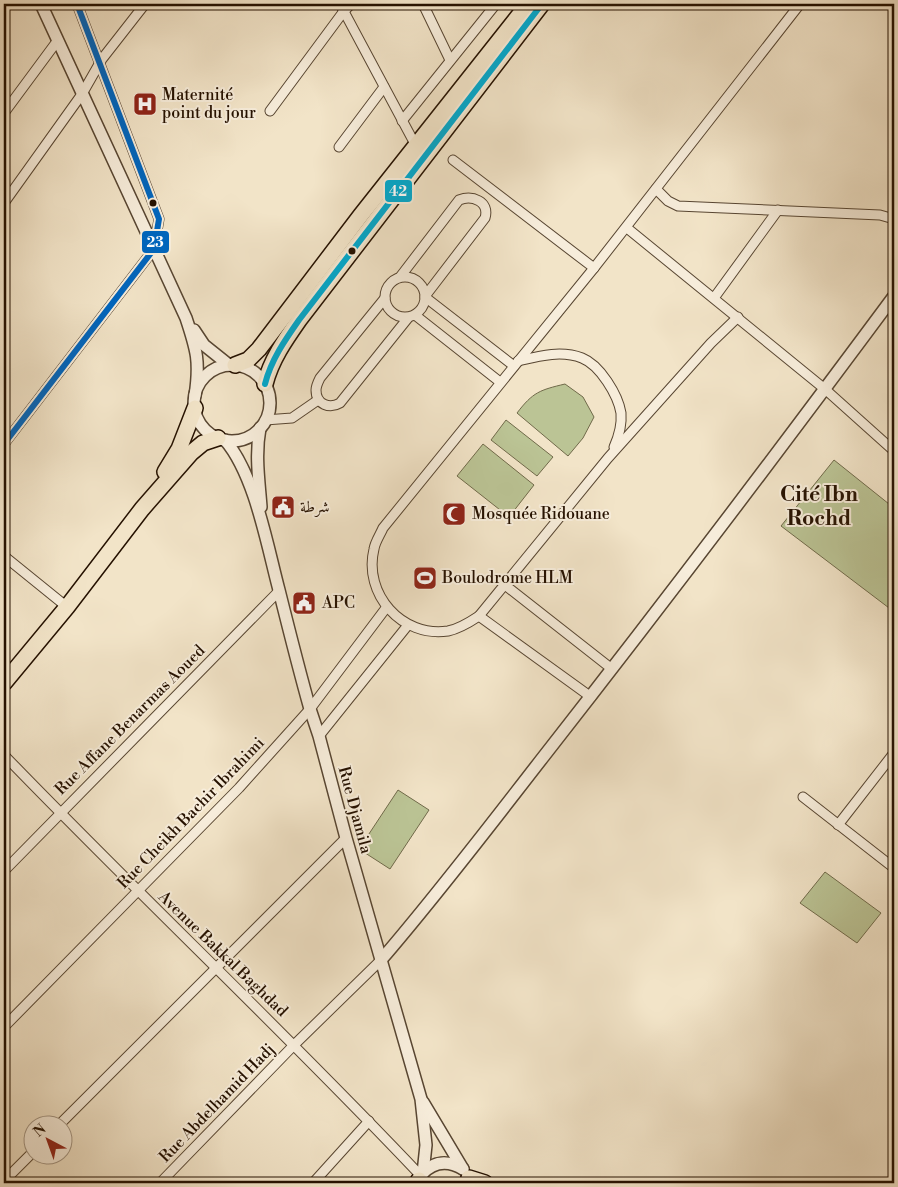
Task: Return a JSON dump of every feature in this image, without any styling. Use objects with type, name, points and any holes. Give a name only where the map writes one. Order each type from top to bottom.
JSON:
[{"type":"main road","points":[[265,384],[268,372],[277,353],[299,320],[542,4]]},
{"type":"main road","points":[[232,365],[248,360],[259,349],[416,146],[520,7]]},
{"type":"main road","points":[[142,509],[179,449],[195,402]]},
{"type":"main road","points":[[4,683],[67,607],[142,509],[197,447],[221,439]]},
{"type":"main road","points":[[468,1177],[485,1183]]},
{"type":"street","points":[[41,4],[186,318],[198,362],[195,402],[197,417],[209,433],[221,439],[235,451],[243,467],[264,528]]},
{"type":"street","points":[[4,444],[154,249],[159,219],[77,4]]},
{"type":"street","points":[[4,203],[145,4]]},
{"type":"street","points":[[270,111],[342,7],[351,4]]},
{"type":"street","points":[[423,4],[450,60]]},
{"type":"street","points":[[402,121],[496,4]]},
{"type":"street","points":[[738,317],[711,344],[608,458],[479,616],[448,631],[424,630],[408,625],[386,608],[372,577],[373,551],[383,528],[626,228],[800,4]]},
{"type":"street","points":[[342,7],[416,146]]},
{"type":"street","points":[[5,107],[58,40]]},
{"type":"street","points":[[339,147],[384,87]]},
{"type":"street","points":[[454,160],[594,268]]},
{"type":"street","points":[[656,189],[668,201],[678,206],[880,215],[894,219]]},
{"type":"street","points":[[385,298],[320,378],[316,390],[318,400],[324,405],[333,407],[340,403],[412,316],[423,307],[426,296],[485,218],[487,212],[485,206],[480,201],[474,198],[459,200],[400,277],[388,286],[385,298],[386,305],[395,315],[412,316],[500,382]]},
{"type":"street","points":[[714,298],[778,210]]},
{"type":"street","points":[[626,228],[738,317],[826,390],[894,450]]},
{"type":"street","points":[[400,277],[414,279],[424,288],[426,296],[516,363]]},
{"type":"street","points":[[381,960],[416,919],[591,697],[826,390],[894,296]]},
{"type":"street","points":[[186,318],[204,345],[232,365]]},
{"type":"street","points":[[516,363],[558,353],[583,358],[598,369],[613,390],[621,413],[619,436],[608,458]]},
{"type":"street","points":[[195,402],[198,387],[203,378],[220,367],[232,365],[250,369],[265,384],[270,402],[256,449],[264,528]]},
{"type":"street","points":[[221,439],[240,440],[247,437],[262,424],[292,418],[318,400]]},
{"type":"street","name":"Rue Djamila","points":[[264,528],[310,709],[421,1099]]},
{"type":"street","points":[[4,556],[67,607]]},
{"type":"street","points":[[505,585],[612,669]]},
{"type":"street","name":"Rue Affane Benarmas Aoued","points":[[4,871],[279,591]]},
{"type":"street","name":"Rue Cheikh Bachir Ibrahimi","points":[[4,1027],[239,788],[310,709],[386,608]]},
{"type":"street","points":[[479,616],[591,697]]},
{"type":"street","points":[[319,736],[408,625]]},
{"type":"street","points":[[838,825],[894,753]]},
{"type":"street","name":"Avenue Bakkal Baghdad","points":[[4,755],[138,892],[294,1044],[369,1121],[419,1179]]},
{"type":"street","points":[[803,797],[894,868]]},
{"type":"street","points":[[70,1114],[346,838]]},
{"type":"street","name":"Rue Abdelhamid Hadj","points":[[160,1183],[294,1044],[381,960]]},
{"type":"street","points":[[421,1099],[468,1177]]},
{"type":"street","points":[[419,1179],[426,1145],[421,1099]]},
{"type":"street","points":[[313,1183],[369,1121]]},
{"type":"street","points":[[419,1179],[430,1166],[447,1162],[456,1164],[468,1177]]},
{"type":"street","points":[[4,1182],[22,1163]]},
{"type":"green space","points":[[565,384],[583,397],[594,417],[583,438],[568,456],[517,413],[533,396],[549,388]]},
{"type":"green space","points":[[506,420],[553,457],[537,476],[491,440]]},
{"type":"green space","points":[[483,444],[534,485],[509,517],[457,476]]},
{"type":"green space","points":[[834,460],[894,508],[893,611],[781,526]]},
{"type":"green space","points":[[398,790],[429,810],[390,869],[359,849]]},
{"type":"green space","points":[[825,872],[881,913],[857,943],[800,903]]},
{"type":"transit line","name":"23","points":[[4,444],[154,249],[159,219],[77,4]]},
{"type":"transit line","name":"42","points":[[265,384],[275,358],[299,320],[542,4]]},
{"type":"place","name":"Maternité point du jour","points":[[145,104]]},
{"type":"place","name":"شرطة","points":[[283,507]]},
{"type":"place","name":"Mosquée Ridouane","points":[[454,514]]},
{"type":"place","name":"Boulodrome HLM","points":[[425,578]]},
{"type":"place","name":"APC","points":[[304,603]]},
{"type":"district","name":"Cité Ibn Rochd","points":[[819,507]]}]
